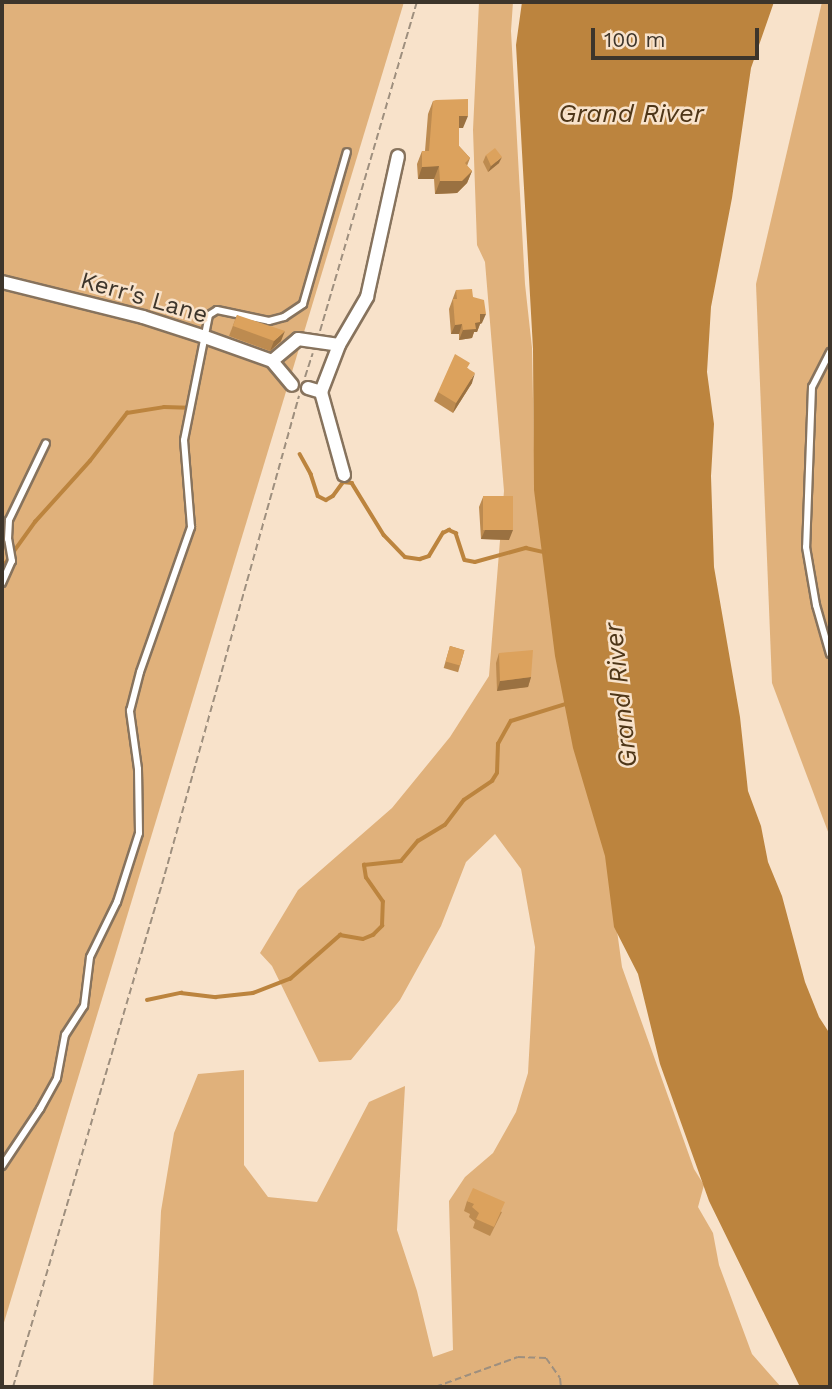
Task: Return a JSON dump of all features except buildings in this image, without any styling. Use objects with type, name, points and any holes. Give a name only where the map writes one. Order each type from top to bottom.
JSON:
[{"type":"street","points":[[344,475],[321,392],[339,345],[368,297],[398,156]]},
{"type":"street","name":"Kerr's Lane","points":[[2,282],[143,317],[272,361]]},
{"type":"street","points":[[292,386],[272,361],[298,339],[339,345]]},
{"type":"street","points":[[308,388],[321,392]]},
{"type":"lane","points":[[2,1166],[40,1109],[57,1077],[65,1035],[84,1006],[90,957],[117,902],[139,833],[138,769],[130,711],[144,658],[191,527],[183,447],[196,367],[209,315],[214,310],[269,321],[284,317],[303,304],[348,152]]},
{"type":"lane","points":[[830,352],[812,387],[806,547],[816,605],[830,654]]},
{"type":"lane","points":[[2,583],[12,561],[8,539],[9,520],[46,443]]},
{"type":"path","points":[[13,1387],[162,884],[417,2]]},
{"type":"path","points":[[435,1387],[444,1381],[518,1357],[546,1358],[560,1378],[561,1387]]},
{"type":"shaded area","points":[[2,2],[404,2],[2,1329]]},
{"type":"shaded area","points":[[479,2],[513,2],[511,31],[525,284],[532,348],[534,451],[568,706],[605,843],[622,967],[694,1169],[704,1185],[698,1207],[713,1233],[719,1265],[752,1354],[781,1387],[153,1387],[161,1211],[174,1133],[198,1074],[244,1070],[244,1165],[268,1197],[317,1202],[369,1102],[405,1086],[397,1230],[417,1291],[433,1357],[453,1350],[449,1201],[465,1177],[493,1153],[516,1112],[528,1073],[535,947],[521,869],[495,834],[466,862],[441,926],[400,1000],[351,1060],[319,1062],[272,966],[260,953],[298,890],[392,808],[450,737],[489,676],[504,491],[485,262],[477,245],[473,130]]},
{"type":"shaded area","points":[[822,2],[830,2],[830,837],[772,683],[756,284]]},
{"type":"water","name":"Grand River","points":[[522,2],[774,2],[751,68],[732,198],[711,307],[707,372],[714,424],[711,476],[714,567],[740,717],[748,791],[761,826],[768,862],[782,896],[805,982],[819,1017],[830,1034],[830,1387],[800,1387],[709,1201],[660,1064],[638,974],[614,927],[605,856],[573,748],[555,656],[534,490],[533,349],[516,45]]},
{"type":"waterway","points":[[2,568],[35,522],[90,461],[127,413],[164,407],[188,408]]},
{"type":"waterway","points":[[300,454],[311,474],[318,496],[326,500],[333,496],[343,482],[352,483],[384,535],[405,557],[420,559],[429,556],[443,533],[449,530],[456,533],[465,560],[475,562],[526,548],[544,552]]},
{"type":"waterway","points":[[147,1000],[181,993],[216,997],[253,993],[290,979],[340,935],[363,939],[373,935],[382,926],[383,902],[366,878],[364,865],[401,861],[418,841],[445,825],[464,800],[492,781],[497,773],[498,744],[511,721],[566,704]]}]
